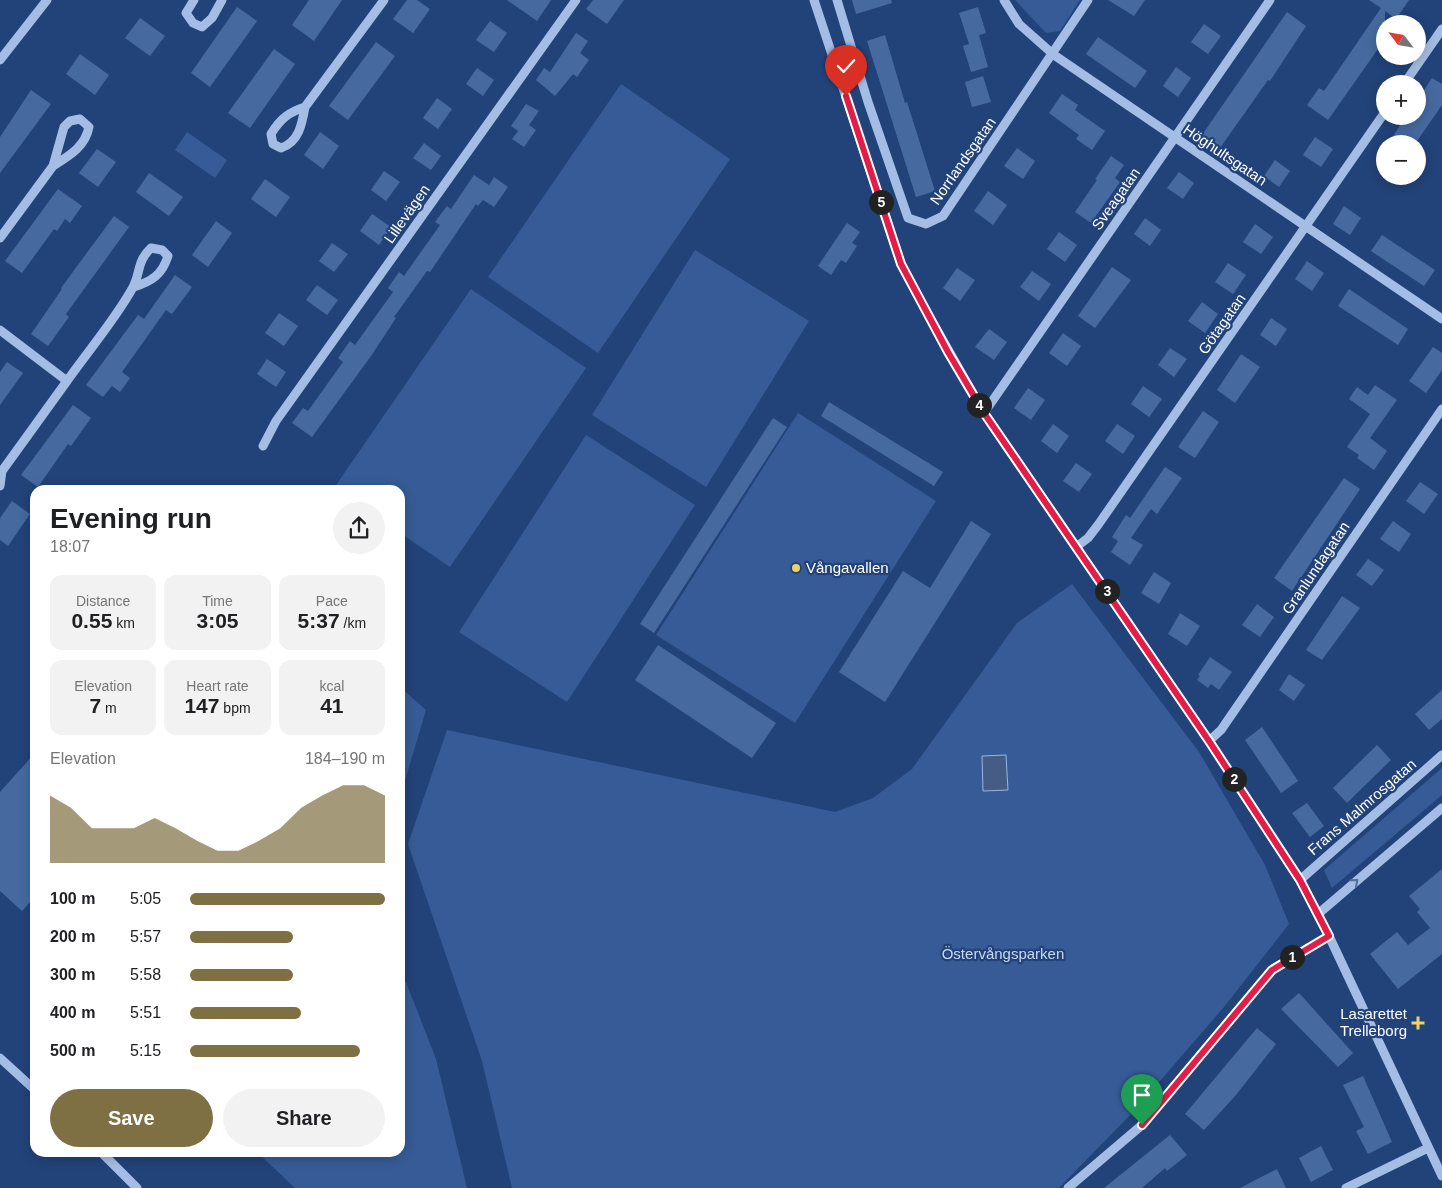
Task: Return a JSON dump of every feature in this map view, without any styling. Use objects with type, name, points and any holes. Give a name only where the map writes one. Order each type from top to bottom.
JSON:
[{"type":"street","points":[[0,60],[46,0]]},
{"type":"street","points":[[194,0],[186,13],[193,23],[202,27],[212,18],[222,0]]},
{"type":"street","points":[[305,107],[291,112],[278,122],[271,134],[273,144],[281,148],[291,144],[301,128],[305,107],[384,0]]},
{"type":"street","name":"Lillevägen","points":[[264,446],[276,421],[576,0]]},
{"type":"street","points":[[814,0],[901,264],[984,413],[1209,741],[1300,880],[1329,936],[1442,1176]]},
{"type":"street","name":"Norrlandsgatan","points":[[837,0],[868,102],[908,218],[926,224],[944,216],[1054,55],[1088,0]]},
{"type":"street","name":"Höghultsgatan","points":[[1004,0],[1019,24],[1054,55],[1442,319]]},
{"type":"street","name":"Sveagatan","points":[[984,413],[1270,0]]},
{"type":"street","points":[[1410,75],[1442,29]]},
{"type":"street","points":[[0,238],[53,166],[64,127],[70,121],[80,120],[89,127],[86,137],[73,153],[53,166]]},
{"type":"street","name":"Götagatan","points":[[1076,546],[1088,538],[1098,525],[1376,125]]},
{"type":"street","points":[[0,486],[1,471],[134,288],[138,268],[144,254],[151,248],[162,250],[168,256],[164,269],[150,282],[134,288]]},
{"type":"street","points":[[0,330],[67,381]]},
{"type":"street","name":"Granlundagatan","points":[[1209,741],[1222,730],[1442,409]]},
{"type":"street","name":"Frans Malmrosgatan","points":[[1300,880],[1442,754]]},
{"type":"street","points":[[1318,914],[1442,808]]},
{"type":"street","points":[[1068,1188],[1142,1125],[1272,970],[1329,936]]},
{"type":"street","points":[[0,1058],[30,1085]]},
{"type":"street","points":[[1346,1188],[1428,1148]]},
{"type":"street","points":[[106,1157],[137,1188]]},
{"type":"green space","points":[[1015,0],[1080,0],[1060,31],[1046,33]]},
{"type":"green space","points":[[621,84],[730,159],[598,353],[488,277]]},
{"type":"green space","points":[[187,132],[227,160],[215,178],[175,150]]},
{"type":"green space","points":[[695,250],[809,321],[706,487],[592,415]]},
{"type":"green space","points":[[471,289],[586,368],[450,567],[405,536],[405,485],[336,485]]},
{"type":"green space","name":"Vångavallen","points":[[798,413],[936,501],[795,723],[656,635]]},
{"type":"green space","points":[[586,435],[695,505],[567,702],[459,632]]},
{"type":"green space","name":"Östervångsparken","points":[[1072,584],[1199,752],[1265,865],[1289,924],[1224,1007],[1134,1111],[1059,1188],[512,1188],[482,1061],[408,844],[447,730],[835,812],[873,798],[912,769],[1017,623]]},
{"type":"green space","points":[[405,691],[426,710],[405,780]]},
{"type":"green space","points":[[1442,768],[1442,795],[1332,888],[1324,870]]},
{"type":"green space","points":[[405,982],[436,1059],[467,1188],[295,1188],[262,1157],[405,1157]]},
{"type":"shaded area","points":[[1006,755],[1008,790],[983,791],[982,756]]},
{"type":"building","points":[[309,0],[342,0],[314,41],[292,25]]},
{"type":"building","points":[[407,0],[417,0],[430,9],[413,33],[393,19]]},
{"type":"building","points":[[507,0],[551,0],[537,21]]},
{"type":"building","points":[[593,0],[624,0],[607,24],[586,9]]},
{"type":"building","points":[[852,0],[891,0],[892,3],[856,14]]},
{"type":"building","points":[[1108,0],[1145,0],[1134,16]]},
{"type":"building","points":[[1369,0],[1409,0],[1399,15],[1390,15],[1385,11],[1385,15],[1376,15],[1381,8]]},
{"type":"building","points":[[237,7],[257,21],[210,87],[191,73]]},
{"type":"building","points":[[978,7],[986,33],[979,35],[988,67],[971,72],[963,46],[969,44],[959,13]]},
{"type":"building","points":[[1287,12],[1306,26],[1270,81],[1268,80],[1220,148],[1202,135]]},
{"type":"building","points":[[1376,15],[1376,52],[1328,120],[1307,105],[1319,88],[1324,91]]},
{"type":"building","points":[[140,18],[165,36],[150,56],[125,38]]},
{"type":"building","points":[[490,21],[507,33],[494,52],[476,40]]},
{"type":"building","points":[[1204,24],[1221,36],[1208,54],[1191,42]]},
{"type":"building","points":[[576,33],[588,41],[580,53],[589,60],[577,77],[573,74],[555,96],[536,80],[544,68],[550,72]]},
{"type":"building","points":[[885,35],[905,103],[907,102],[935,191],[916,197],[867,41]]},
{"type":"building","points":[[1098,37],[1147,71],[1135,88],[1086,54]]},
{"type":"building","points":[[376,42],[395,56],[348,120],[329,106]]},
{"type":"building","points":[[274,49],[295,64],[250,128],[228,113]]},
{"type":"building","points":[[80,54],[109,75],[95,95],[66,74]]},
{"type":"building","points":[[1176,67],[1191,78],[1178,97],[1163,86]]},
{"type":"building","points":[[477,68],[494,80],[483,96],[466,84]]},
{"type":"building","points":[[983,76],[991,102],[972,107],[965,82]]},
{"type":"building","points":[[1432,78],[1442,84],[1442,105],[1421,135],[1394,135],[1400,125],[1426,125],[1426,87]]},
{"type":"building","points":[[31,90],[51,104],[0,173],[0,137]]},
{"type":"building","points":[[1062,94],[1078,105],[1075,110],[1105,131],[1092,150],[1076,139],[1079,135],[1049,113]]},
{"type":"building","points":[[437,98],[452,109],[438,129],[423,118]]},
{"type":"building","points":[[526,104],[539,111],[529,125],[536,130],[524,147],[512,139],[518,131],[511,126]]},
{"type":"building","points":[[320,132],[339,146],[323,169],[304,155]]},
{"type":"building","points":[[1315,137],[1333,149],[1321,167],[1303,155]]},
{"type":"building","points":[[424,143],[441,156],[431,170],[413,158]]},
{"type":"building","points":[[1017,148],[1035,161],[1023,179],[1004,166]]},
{"type":"building","points":[[97,149],[116,162],[98,187],[79,173]]},
{"type":"building","points":[[1111,156],[1124,165],[1115,178],[1120,182],[1091,223],[1075,212]]},
{"type":"building","points":[[1275,160],[1290,171],[1279,187],[1264,176]]},
{"type":"building","points":[[384,171],[400,182],[386,201],[371,190]]},
{"type":"building","points":[[1179,172],[1194,183],[1183,199],[1167,188]]},
{"type":"building","points":[[149,173],[183,197],[169,216],[136,192]]},
{"type":"building","points":[[474,175],[489,185],[494,177],[508,187],[494,207],[483,200],[478,206],[476,204],[430,272],[427,271],[394,317],[396,318],[371,356],[312,437],[292,423],[303,408],[308,411],[343,362],[338,358],[350,341],[355,345],[393,292],[388,288],[399,272],[404,276],[440,225],[435,222],[447,206],[451,209]]},
{"type":"building","points":[[265,179],[290,197],[276,217],[251,199]]},
{"type":"building","points":[[58,189],[82,206],[70,223],[65,219],[57,231],[54,229],[22,273],[5,261]]},
{"type":"building","points":[[988,191],[1007,205],[993,225],[974,211]]},
{"type":"building","points":[[1344,206],[1361,218],[1350,235],[1333,224]]},
{"type":"building","points":[[372,214],[391,227],[379,245],[360,231]]},
{"type":"building","points":[[114,216],[129,227],[66,314],[69,317],[48,346],[31,334],[61,288]]},
{"type":"building","points":[[1145,218],[1161,230],[1150,246],[1134,234]]},
{"type":"building","points":[[216,221],[232,233],[208,267],[192,255]]},
{"type":"building","points":[[847,223],[860,232],[852,243],[857,246],[846,263],[841,260],[831,275],[818,266]]},
{"type":"building","points":[[1255,224],[1273,237],[1261,254],[1243,242]]},
{"type":"building","points":[[1059,232],[1077,245],[1065,262],[1047,249]]},
{"type":"building","points":[[1382,235],[1435,270],[1424,286],[1371,251]]},
{"type":"building","points":[[332,243],[348,254],[334,272],[319,261]]},
{"type":"building","points":[[1307,261],[1324,273],[1312,291],[1295,279]]},
{"type":"building","points":[[1228,263],[1246,275],[1233,294],[1215,282]]},
{"type":"building","points":[[1112,267],[1131,280],[1095,328],[1078,316]]},
{"type":"building","points":[[957,268],[975,280],[960,301],[943,288]]},
{"type":"building","points":[[1032,271],[1051,284],[1039,301],[1020,287]]},
{"type":"building","points":[[175,275],[192,287],[172,314],[166,310],[122,372],[130,378],[120,392],[112,386],[103,397],[86,385],[138,315],[144,319]]},
{"type":"building","points":[[317,285],[338,300],[327,315],[306,300]]},
{"type":"building","points":[[1349,289],[1408,329],[1398,345],[1338,306]]},
{"type":"building","points":[[1202,302],[1218,314],[1205,333],[1188,321]]},
{"type":"building","points":[[279,313],[298,326],[284,346],[265,333]]},
{"type":"building","points":[[1271,318],[1287,329],[1276,346],[1260,335]]},
{"type":"building","points":[[989,329],[1007,342],[994,360],[975,347]]},
{"type":"building","points":[[1063,333],[1081,346],[1067,366],[1049,353]]},
{"type":"building","points":[[1433,347],[1442,353],[1442,370],[1426,393],[1409,381]]},
{"type":"building","points":[[1170,348],[1187,359],[1174,377],[1158,365]]},
{"type":"building","points":[[1241,354],[1260,367],[1235,403],[1217,390]]},
{"type":"building","points":[[267,359],[286,372],[276,387],[257,374]]},
{"type":"building","points":[[7,362],[23,373],[0,405],[0,372]]},
{"type":"building","points":[[1375,385],[1397,400],[1370,438],[1387,451],[1374,470],[1357,458],[1359,455],[1347,447],[1370,414],[1349,399],[1357,387],[1368,395]]},
{"type":"building","points":[[1143,386],[1162,399],[1149,417],[1131,404]]},
{"type":"building","points":[[1028,388],[1045,400],[1031,420],[1014,408]]},
{"type":"building","points":[[829,402],[943,472],[934,486],[821,416]]},
{"type":"building","points":[[73,405],[91,418],[71,446],[68,444],[39,485],[35,485],[21,475]]},
{"type":"building","points":[[1203,411],[1219,422],[1195,458],[1178,447]]},
{"type":"building","points":[[773,418],[787,427],[654,633],[640,624]]},
{"type":"building","points":[[1053,424],[1069,436],[1057,453],[1041,441]]},
{"type":"building","points":[[1117,424],[1135,436],[1123,454],[1105,441]]},
{"type":"building","points":[[1076,463],[1092,474],[1079,492],[1063,481]]},
{"type":"building","points":[[1165,467],[1182,478],[1157,514],[1151,509],[1131,538],[1143,545],[1130,565],[1111,552],[1118,541],[1112,537],[1126,515],[1130,518]]},
{"type":"building","points":[[1344,478],[1360,489],[1292,591],[1274,578]]},
{"type":"building","points":[[1420,482],[1438,494],[1424,514],[1406,501]]},
{"type":"building","points":[[12,501],[30,514],[8,546],[0,540],[0,518]]},
{"type":"building","points":[[971,521],[991,534],[885,702],[839,672],[903,571],[930,588]]},
{"type":"building","points":[[1393,521],[1411,534],[1399,552],[1380,539]]},
{"type":"building","points":[[1368,559],[1384,570],[1372,586],[1356,575]]},
{"type":"building","points":[[1154,572],[1171,583],[1159,604],[1141,593]]},
{"type":"building","points":[[1342,596],[1360,608],[1322,660],[1306,650]]},
{"type":"building","points":[[1257,604],[1274,617],[1260,637],[1242,625]]},
{"type":"building","points":[[1180,613],[1200,626],[1187,646],[1168,634]]},
{"type":"building","points":[[658,645],[776,723],[752,758],[635,680]]},
{"type":"building","points":[[1210,657],[1232,672],[1219,690],[1211,684],[1208,688],[1197,680],[1200,676],[1198,675]]},
{"type":"building","points":[[1289,674],[1305,685],[1294,701],[1279,690]]},
{"type":"building","points":[[1442,690],[1442,719],[1429,730],[1415,714]]},
{"type":"building","points":[[1262,727],[1298,781],[1281,793],[1245,740]]},
{"type":"building","points":[[1377,745],[1391,760],[1347,803],[1333,788]]},
{"type":"building","points":[[30,759],[30,902],[22,911],[0,891],[0,792]]},
{"type":"building","points":[[1307,803],[1324,826],[1310,837],[1292,813]]},
{"type":"building","points":[[1442,869],[1442,954],[1398,989],[1370,954],[1397,932],[1408,945],[1430,928],[1417,912],[1420,909],[1409,896]]},
{"type":"building","points":[[1299,993],[1353,1053],[1338,1067],[1281,1009]]},
{"type":"building","points":[[1257,1028],[1276,1044],[1236,1095],[1204,1130],[1185,1114]]},
{"type":"building","points":[[1363,1076],[1392,1142],[1368,1154],[1356,1131],[1364,1127],[1343,1085]]},
{"type":"building","points":[[1170,1135],[1187,1155],[1167,1171],[1165,1168],[1142,1188],[1104,1188]]},
{"type":"building","points":[[1321,1146],[1333,1170],[1311,1182],[1299,1158]]},
{"type":"building","points":[[1277,1169],[1286,1188],[1240,1188]]},
{"type":"place","name":"Vångavallen","points":[[796,568]]},
{"type":"place","name":"Lasarettet Trelleborg","points":[[1418,1023]]},
{"type":"route","points":[[846,96],[901,264],[948,352],[984,413],[1209,741],[1300,880],[1329,936],[1272,970],[1142,1125]]}]
